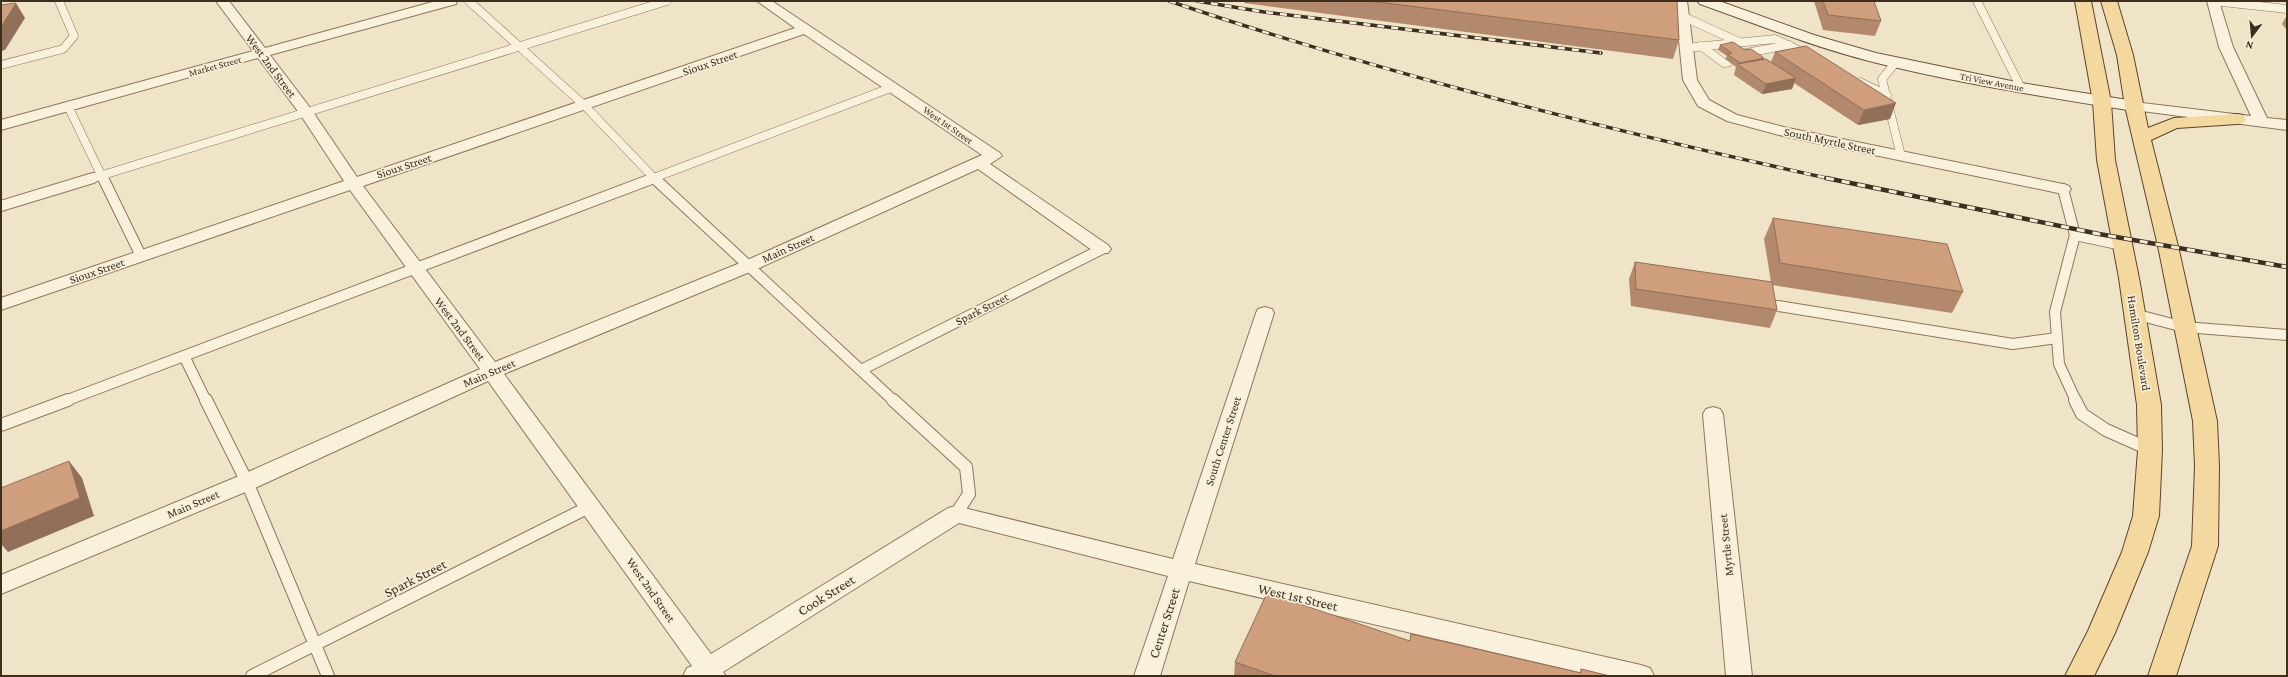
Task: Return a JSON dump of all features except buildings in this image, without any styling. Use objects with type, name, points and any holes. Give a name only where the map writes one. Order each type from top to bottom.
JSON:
[{"type":"main road","name":"Hamilton Boulevard","points":[[2078,676],[2104,625],[2134,552],[2146,516],[2150,450],[2149,405],[2106,160],[2102,102],[2083,1]]},
{"type":"main road","points":[[2109,1],[2125,55],[2134,106],[2205,421],[2207,466],[2205,546],[2162,676]]},
{"type":"main road","points":[[2142,138],[2174,123],[2237,119]]},
{"type":"street","name":"West 2nd Street","points":[[222,1],[306,112],[353,183],[591,506],[705,674]]},
{"type":"street","name":"Market Street","points":[[1,125],[452,1]]},
{"type":"street","name":"West 1st Street","points":[[763,1],[994,156],[979,163]]},
{"type":"street","name":"South Myrtle Street","points":[[1681,1],[1690,80],[1703,103],[1732,118],[1787,132],[2063,190]]},
{"type":"street","name":"Tri View Avenue","points":[[1705,1],[1808,38],[1896,62],[2021,88],[2102,102],[2287,125]]},
{"type":"street","points":[[2213,1],[2226,47],[2261,122]]},
{"type":"street","name":"Sioux Street","points":[[1,304],[353,183],[585,106],[806,29]]},
{"type":"street","points":[[979,163],[1102,249]]},
{"type":"street","name":"Main Street","points":[[1,586],[247,482],[492,371],[750,265],[979,163]]},
{"type":"street","name":"South Center Street","points":[[1180,570],[1265,313]]},
{"type":"street","name":"Myrtle Street","points":[[1713,414],[1739,676]]},
{"type":"street","name":"West 1st Street","points":[[956,514],[1180,570],[1641,676]]},
{"type":"street","name":"Cook Street","points":[[705,674],[956,514]]},
{"type":"street","name":"Center Street","points":[[1147,676],[1180,570]]},
{"type":"lane","points":[[1,65],[63,49],[74,36],[60,1]]},
{"type":"lane","points":[[469,1],[585,106],[653,176],[966,467],[969,494],[956,514]]},
{"type":"lane","points":[[1,206],[667,1]]},
{"type":"lane","points":[[1977,1],[2021,88]]},
{"type":"lane","points":[[2213,1],[2287,9]]},
{"type":"lane","points":[[1682,16],[1740,42]]},
{"type":"lane","points":[[1686,48],[1774,39],[1813,57]]},
{"type":"lane","points":[[1741,54],[1789,45]]},
{"type":"lane","points":[[1701,46],[1716,58],[1728,59]]},
{"type":"lane","points":[[1754,58],[1799,50]]},
{"type":"lane","points":[[1896,62],[1882,79],[1901,156]]},
{"type":"lane","points":[[1853,78],[1886,96]]},
{"type":"lane","points":[[1,425],[653,176],[893,87]]},
{"type":"lane","points":[[68,106],[141,256]]},
{"type":"lane","points":[[2063,190],[2075,235],[2055,312],[2059,364],[2082,414],[2106,430],[2150,450]]},
{"type":"lane","points":[[2075,235],[2122,245]]},
{"type":"lane","name":"Spark Street","points":[[861,370],[1102,249]]},
{"type":"lane","points":[[1778,306],[2013,344],[2057,338]]},
{"type":"lane","points":[[2134,314],[2184,327],[2287,335]]},
{"type":"lane","points":[[184,356],[247,482],[328,676]]},
{"type":"lane","name":"Spark Street","points":[[252,676],[591,506]]},
{"type":"railway","points":[[1169,1],[1332,53],[1497,99],[1664,141],[1831,179]]},
{"type":"railway","points":[[1197,1],[1264,12],[1601,53]]},
{"type":"railway","points":[[1826,178],[2099,234],[2287,267]]}]
